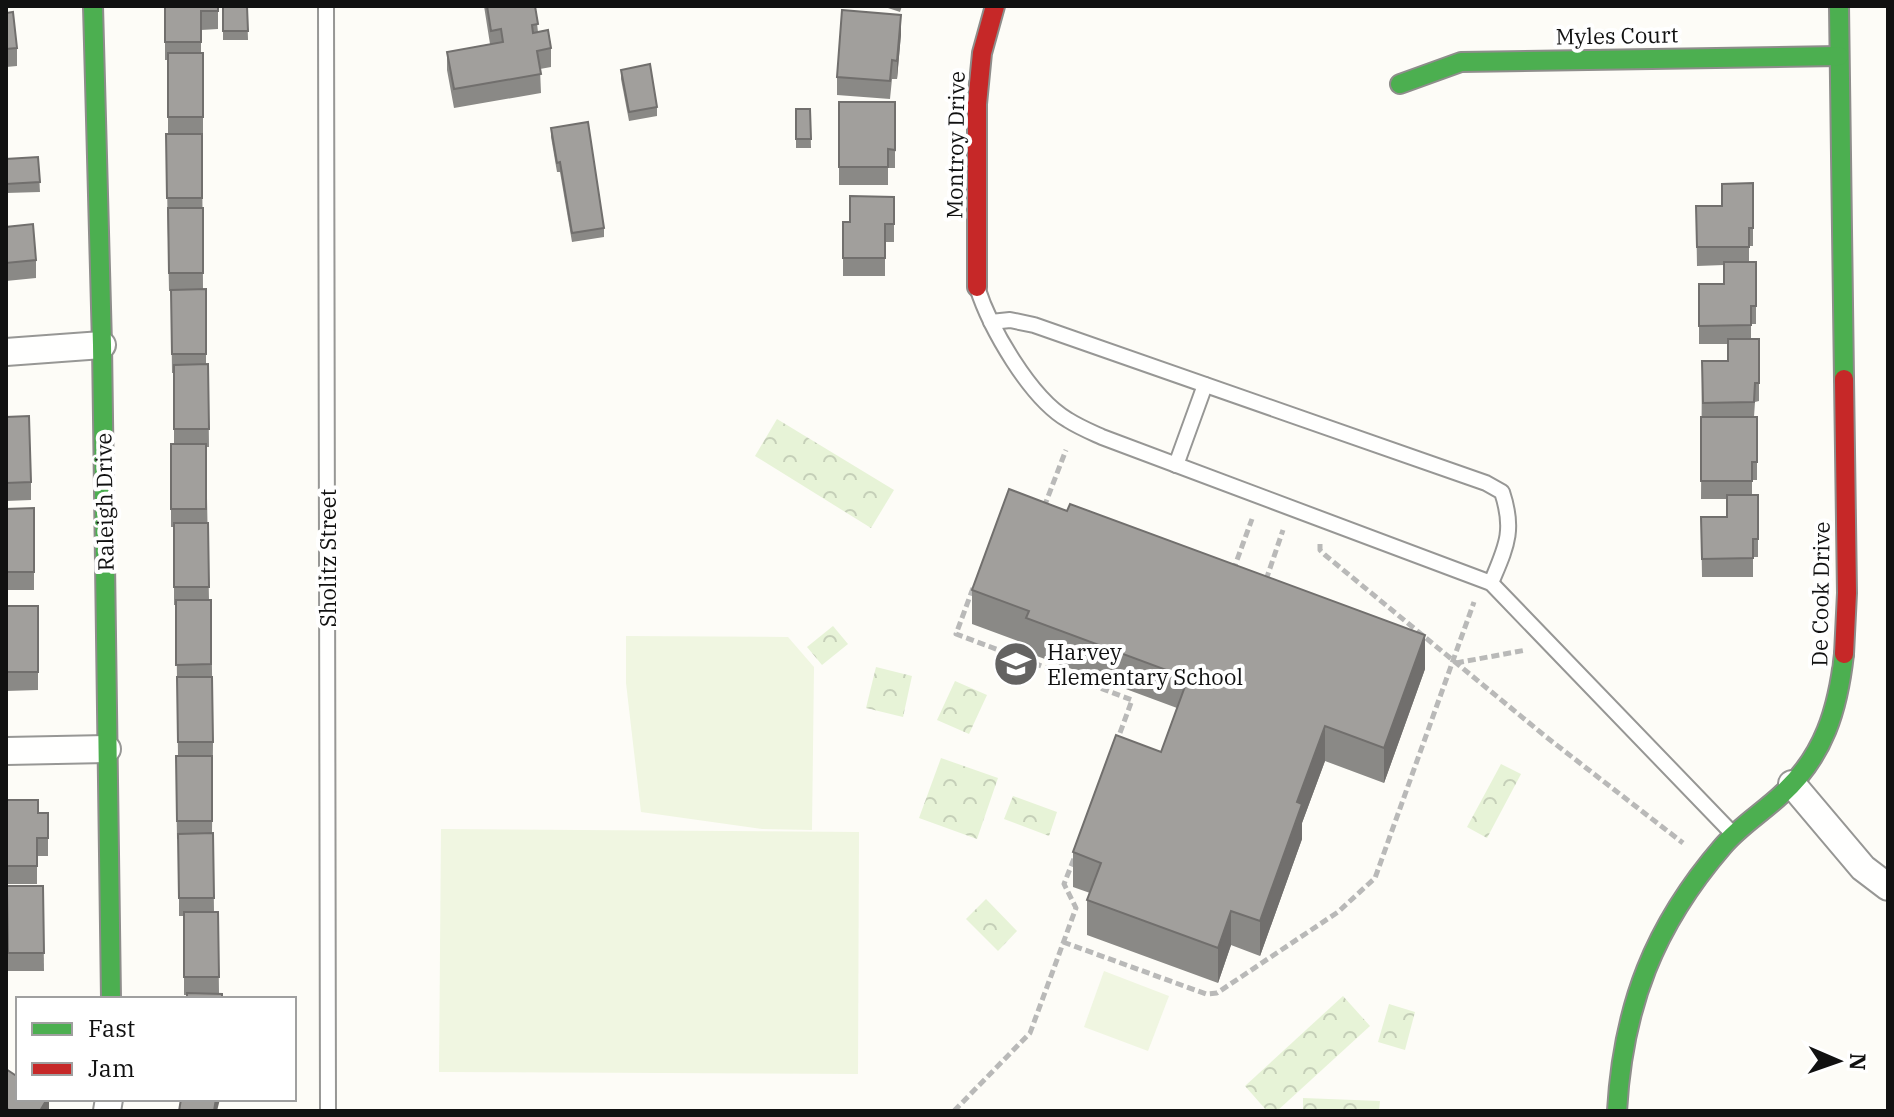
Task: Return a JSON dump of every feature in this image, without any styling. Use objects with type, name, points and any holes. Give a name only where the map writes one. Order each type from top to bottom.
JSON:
[{"type":"street","name":"Raleigh Drive","points":[[93,6],[102,345],[111,997]]},
{"type":"street","name":"Montroy Drive","points":[[977,287],[977,104],[982,53],[995,6]]},
{"type":"street","name":"De Cook Drive","points":[[1617,1111],[1624,1047],[1635,992],[1656,938],[1686,890],[1733,834],[1773,804],[1820,750],[1833,717],[1845,666],[1847,593],[1839,6]]},
{"type":"street","name":"Myles Court","points":[[1400,84],[1461,62],[1839,56]]},
{"type":"street","points":[[6,352],[102,345]]},
{"type":"street","points":[[6,751],[107,749]]},
{"type":"street","points":[[1792,784],[1863,868],[1888,887]]},
{"type":"lane","name":"Sholitz Street","points":[[326,6],[328,1111]]},
{"type":"lane","points":[[977,287],[1004,349],[1045,400],[1065,419],[1102,437],[1491,583],[1733,834]]},
{"type":"lane","points":[[991,322],[1010,320],[1034,325],[1486,483],[1502,492],[1510,515],[1509,538],[1491,583]]},
{"type":"lane","points":[[1176,465],[1205,385]]},
{"type":"path","points":[[1030,507],[1042,511],[1066,450]]},
{"type":"path","points":[[1229,581],[1252,519]]},
{"type":"path","points":[[1261,593],[1283,530]]},
{"type":"path","points":[[1320,544],[1320,550],[1325,555],[1454,663],[1684,844]]},
{"type":"path","points":[[976,580],[956,634],[1132,700],[1116,742]]},
{"type":"path","points":[[1063,942],[1206,994],[1217,993],[1338,912],[1375,878],[1474,602]]},
{"type":"path","points":[[1454,663],[1526,650]]},
{"type":"path","points":[[954,1111],[1030,1033],[1076,908],[1064,884],[1080,842]]},
{"type":"green space","points":[[777,419],[894,490],[871,528],[755,456]]},
{"type":"green space","points":[[833,626],[848,644],[822,665],[807,647]]},
{"type":"green space","points":[[626,636],[788,637],[814,667],[812,830],[762,829],[641,812],[626,683]]},
{"type":"green space","points":[[876,667],[912,676],[903,717],[866,708]]},
{"type":"green space","points":[[955,681],[987,695],[969,734],[937,720]]},
{"type":"green space","points":[[941,758],[998,778],[977,839],[919,818]]},
{"type":"green space","points":[[1501,764],[1521,774],[1487,838],[1467,827]]},
{"type":"green space","points":[[1013,796],[1057,812],[1049,836],[1004,819]]},
{"type":"green space","points":[[441,829],[859,832],[858,1074],[439,1072]]},
{"type":"green space","points":[[986,899],[1017,931],[998,951],[966,919]]},
{"type":"green space","points":[[1104,971],[1169,996],[1148,1051],[1084,1027]]},
{"type":"green space","points":[[1343,996],[1370,1026],[1277,1111],[1267,1111],[1245,1086]]},
{"type":"green space","points":[[1389,1004],[1415,1012],[1405,1050],[1378,1042]]},
{"type":"green space","points":[[1303,1098],[1380,1101],[1379,1111],[1303,1111]]},
{"type":"building","points":[[165,6],[218,6],[218,11],[201,11],[201,42],[165,42]]},
{"type":"building","points":[[223,6],[247,6],[248,31],[223,31]]},
{"type":"building","points":[[487,6],[535,6],[538,24],[532,25],[533,33],[548,30],[551,48],[537,51],[541,74],[454,89],[447,52],[503,42],[501,29],[491,31]]},
{"type":"building","points":[[842,10],[901,15],[897,61],[892,60],[890,81],[837,77]]},
{"type":"building","points":[[13,12],[17,48],[6,49],[6,13]]},
{"type":"building","points":[[168,53],[203,53],[203,117],[168,117]]},
{"type":"building","points":[[650,64],[657,107],[629,112],[621,70]]},
{"type":"building","points":[[839,102],[895,102],[895,150],[888,149],[888,167],[839,167]]},
{"type":"building","points":[[796,109],[810,109],[811,139],[796,139]]},
{"type":"building","points":[[588,122],[604,228],[572,233],[551,128]]},
{"type":"building","points":[[166,134],[202,134],[202,198],[167,198]]},
{"type":"building","points":[[38,157],[40,182],[6,184],[6,159]]},
{"type":"building","points":[[1753,183],[1753,228],[1749,228],[1749,247],[1697,247],[1696,206],[1722,206],[1722,184]]},
{"type":"building","points":[[850,196],[894,197],[894,224],[885,224],[885,258],[843,258],[843,222],[850,222]]},
{"type":"building","points":[[168,208],[203,208],[203,273],[169,273]]},
{"type":"building","points":[[33,224],[36,260],[6,263],[6,227]]},
{"type":"building","points":[[1724,262],[1756,262],[1756,306],[1751,306],[1751,325],[1699,326],[1699,284],[1724,284]]},
{"type":"building","points":[[206,289],[206,354],[172,354],[171,290]]},
{"type":"building","points":[[1728,339],[1759,339],[1759,383],[1755,383],[1754,402],[1703,403],[1702,361],[1728,361]]},
{"type":"building","points":[[208,364],[209,429],[174,429],[174,365]]},
{"type":"building","points":[[29,416],[31,482],[6,483],[6,417]]},
{"type":"building","points":[[1701,417],[1757,417],[1757,462],[1752,462],[1752,481],[1701,481]]},
{"type":"building","points":[[171,444],[206,444],[206,509],[171,509]]},
{"type":"building","points":[[1009,489],[1067,511],[1070,504],[1425,635],[1384,748],[1325,726],[1297,802],[1302,804],[1260,921],[1231,911],[1218,948],[1087,900],[1101,863],[1073,852],[1116,735],[1161,752],[1188,678],[1026,618],[1029,611],[972,590]]},
{"type":"building","points":[[1727,495],[1758,495],[1758,539],[1753,539],[1753,558],[1702,559],[1701,517],[1727,517]]},
{"type":"building","points":[[34,508],[34,572],[6,572],[6,509]]},
{"type":"building","points":[[174,523],[208,523],[209,587],[174,587]]},
{"type":"building","points":[[176,600],[211,600],[211,664],[176,665]]},
{"type":"building","points":[[6,606],[38,606],[38,672],[6,672]]},
{"type":"building","points":[[177,677],[212,677],[213,742],[178,742]]},
{"type":"building","points":[[176,756],[212,756],[212,821],[177,821]]},
{"type":"building","points":[[6,800],[38,800],[38,813],[48,813],[48,838],[37,838],[37,866],[6,866]]},
{"type":"building","points":[[213,833],[214,898],[179,898],[178,834]]},
{"type":"building","points":[[7,886],[43,886],[44,953],[8,953]]},
{"type":"building","points":[[184,912],[218,912],[219,977],[184,977]]},
{"type":"building","points":[[187,993],[222,994],[222,997],[187,997]]},
{"type":"building","points":[[6,1069],[16,1076],[16,1101],[46,1101],[40,1111],[11,1111],[6,1108]]},
{"type":"building","points":[[181,1101],[216,1101],[214,1111],[179,1111]]},
{"type":"traffic: fast","points":[[93,6],[102,345],[111,997]]},
{"type":"traffic: fast","points":[[1839,6],[1844,379]]},
{"type":"traffic: fast","points":[[1400,84],[1461,62],[1839,56]]},
{"type":"traffic: fast","points":[[1617,1111],[1626,1037],[1646,969],[1661,937],[1678,906],[1723,846],[1782,794],[1809,764],[1833,712],[1844,654]]},
{"type":"traffic: jam","points":[[977,287],[977,104],[982,53],[995,6]]},
{"type":"traffic: jam","points":[[1844,379],[1847,593],[1844,654]]},
{"type":"place","name":"Harvey Elementary School","points":[[1016,664]]}]
